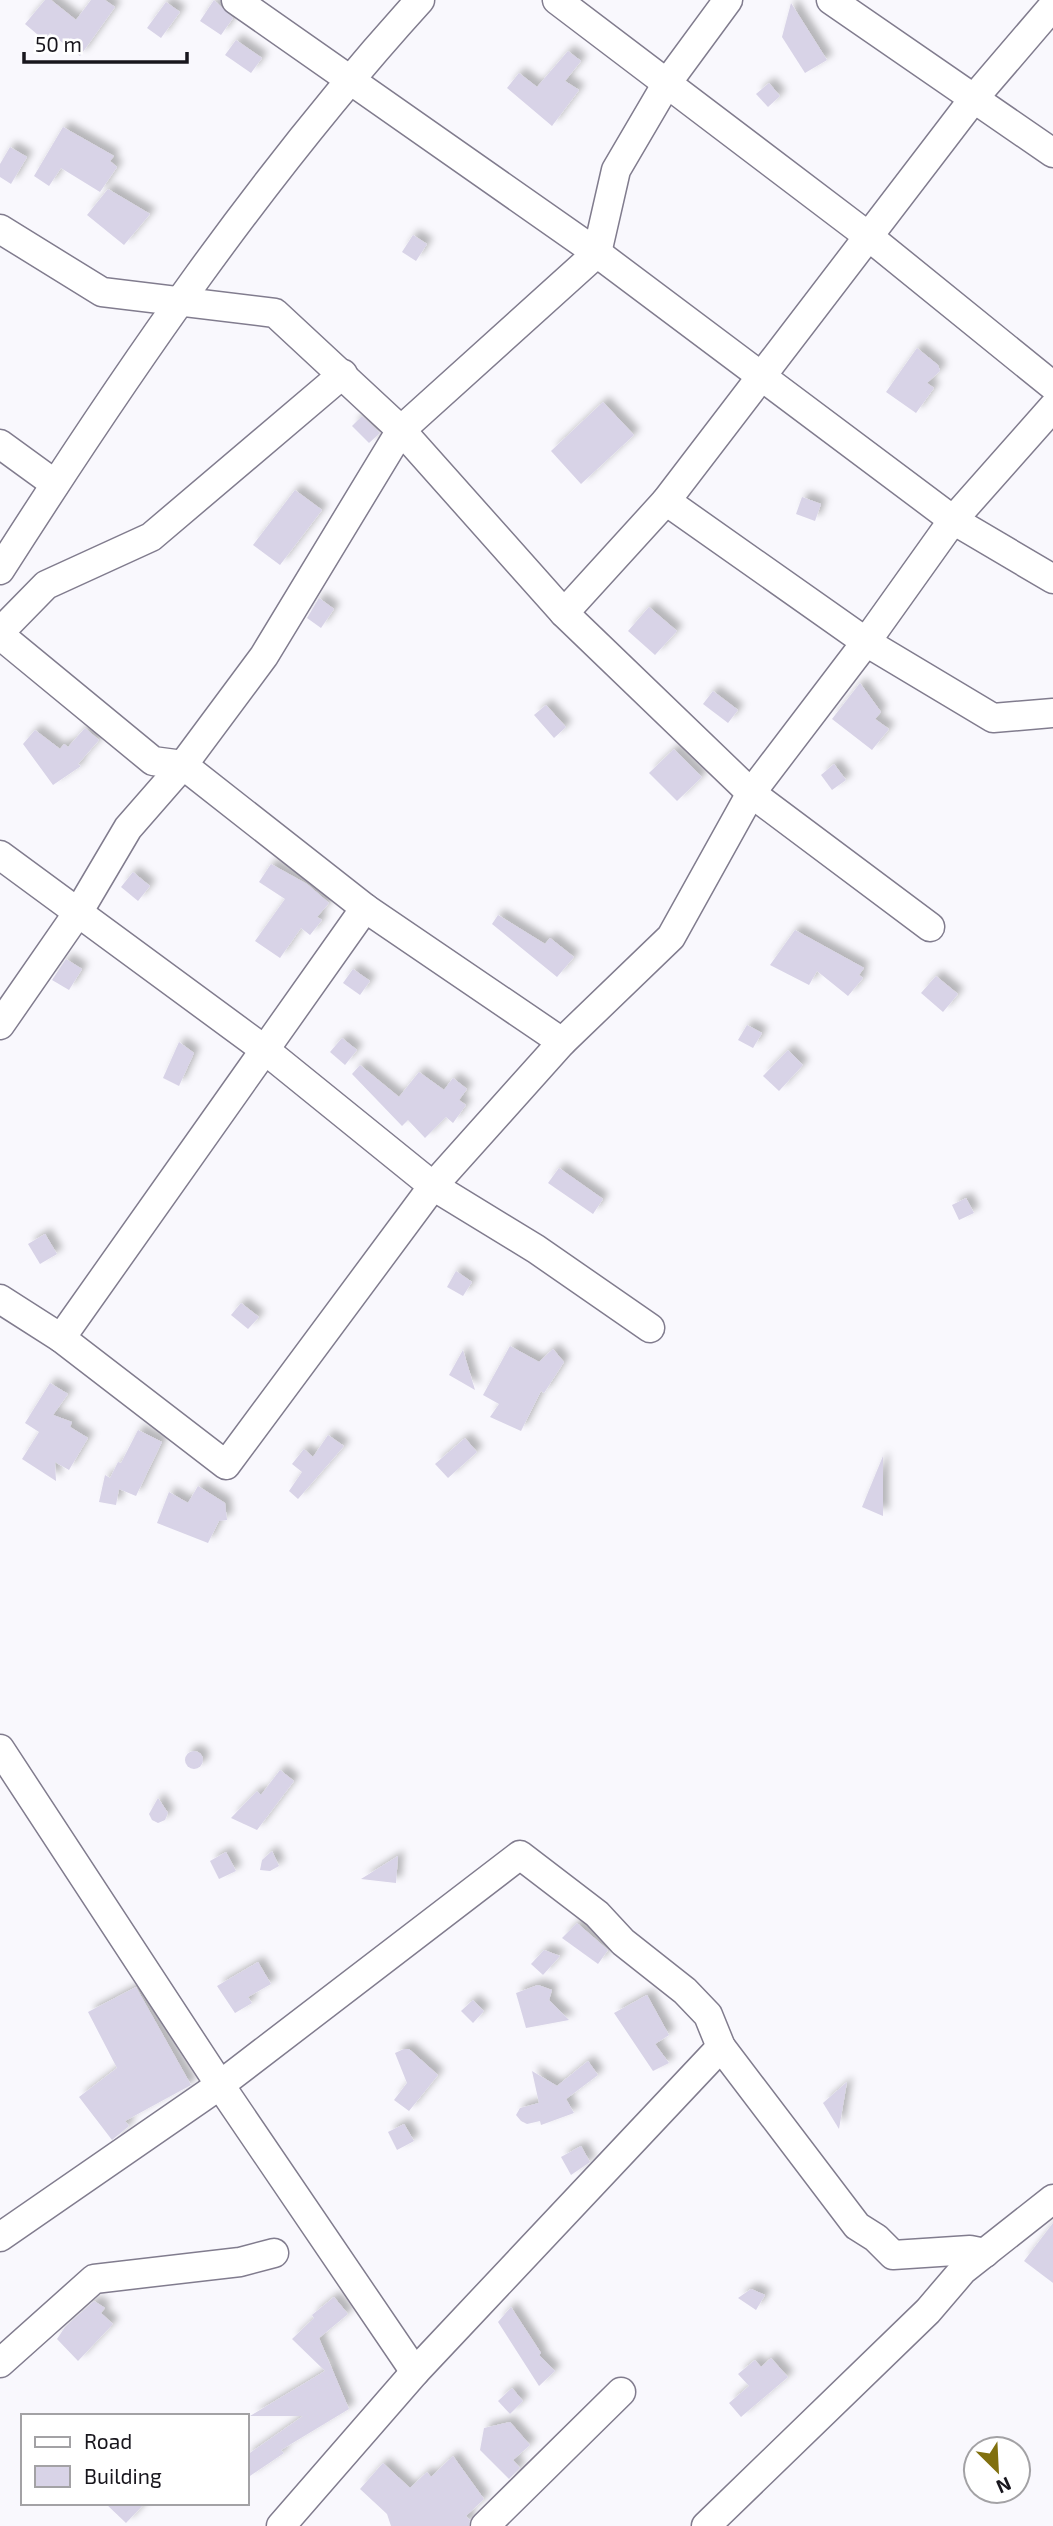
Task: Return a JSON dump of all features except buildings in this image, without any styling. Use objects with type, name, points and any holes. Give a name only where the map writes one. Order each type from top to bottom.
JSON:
[{"type":"street","points":[[236,0],[597,253],[953,520],[1053,579]]},
{"type":"street","points":[[0,570],[178,302],[349,77],[420,0]]},
{"type":"street","points":[[556,0],[868,236],[1053,386]]},
{"type":"street","points":[[0,1026],[79,911],[128,828],[183,765],[264,656],[401,430],[597,253],[616,170],[667,83],[728,0]]},
{"type":"street","points":[[831,0],[1053,153]]},
{"type":"street","points":[[564,613],[666,501],[975,97],[1053,6]]},
{"type":"street","points":[[0,229],[102,292],[275,313],[401,430],[564,613],[751,793],[930,927]]},
{"type":"street","points":[[343,374],[150,537],[46,585],[0,634],[153,761],[183,765],[365,908],[562,1042]]},
{"type":"street","points":[[0,1299],[61,1338],[226,1465],[432,1186],[562,1042],[671,937],[751,793],[866,642],[953,520],[1053,407]]},
{"type":"street","points":[[0,444],[55,484]]},
{"type":"street","points":[[666,501],[866,642],[992,718],[1053,713]]},
{"type":"street","points":[[0,855],[265,1050],[432,1186],[536,1249],[650,1328]]},
{"type":"street","points":[[61,1338],[365,908]]},
{"type":"street","points":[[0,1749],[220,2085],[415,2372]]},
{"type":"street","points":[[0,2237],[220,2085],[520,1855],[597,1914],[623,1942],[685,1991],[708,2015],[721,2047],[857,2226],[876,2238],[893,2255],[970,2250],[985,2253]]},
{"type":"street","points":[[281,2526],[415,2372],[721,2047]]},
{"type":"street","points":[[706,2526],[928,2311],[963,2270],[1053,2199]]},
{"type":"street","points":[[0,2363],[94,2279],[240,2262],[274,2253]]},
{"type":"street","points":[[485,2526],[621,2392]]}]
